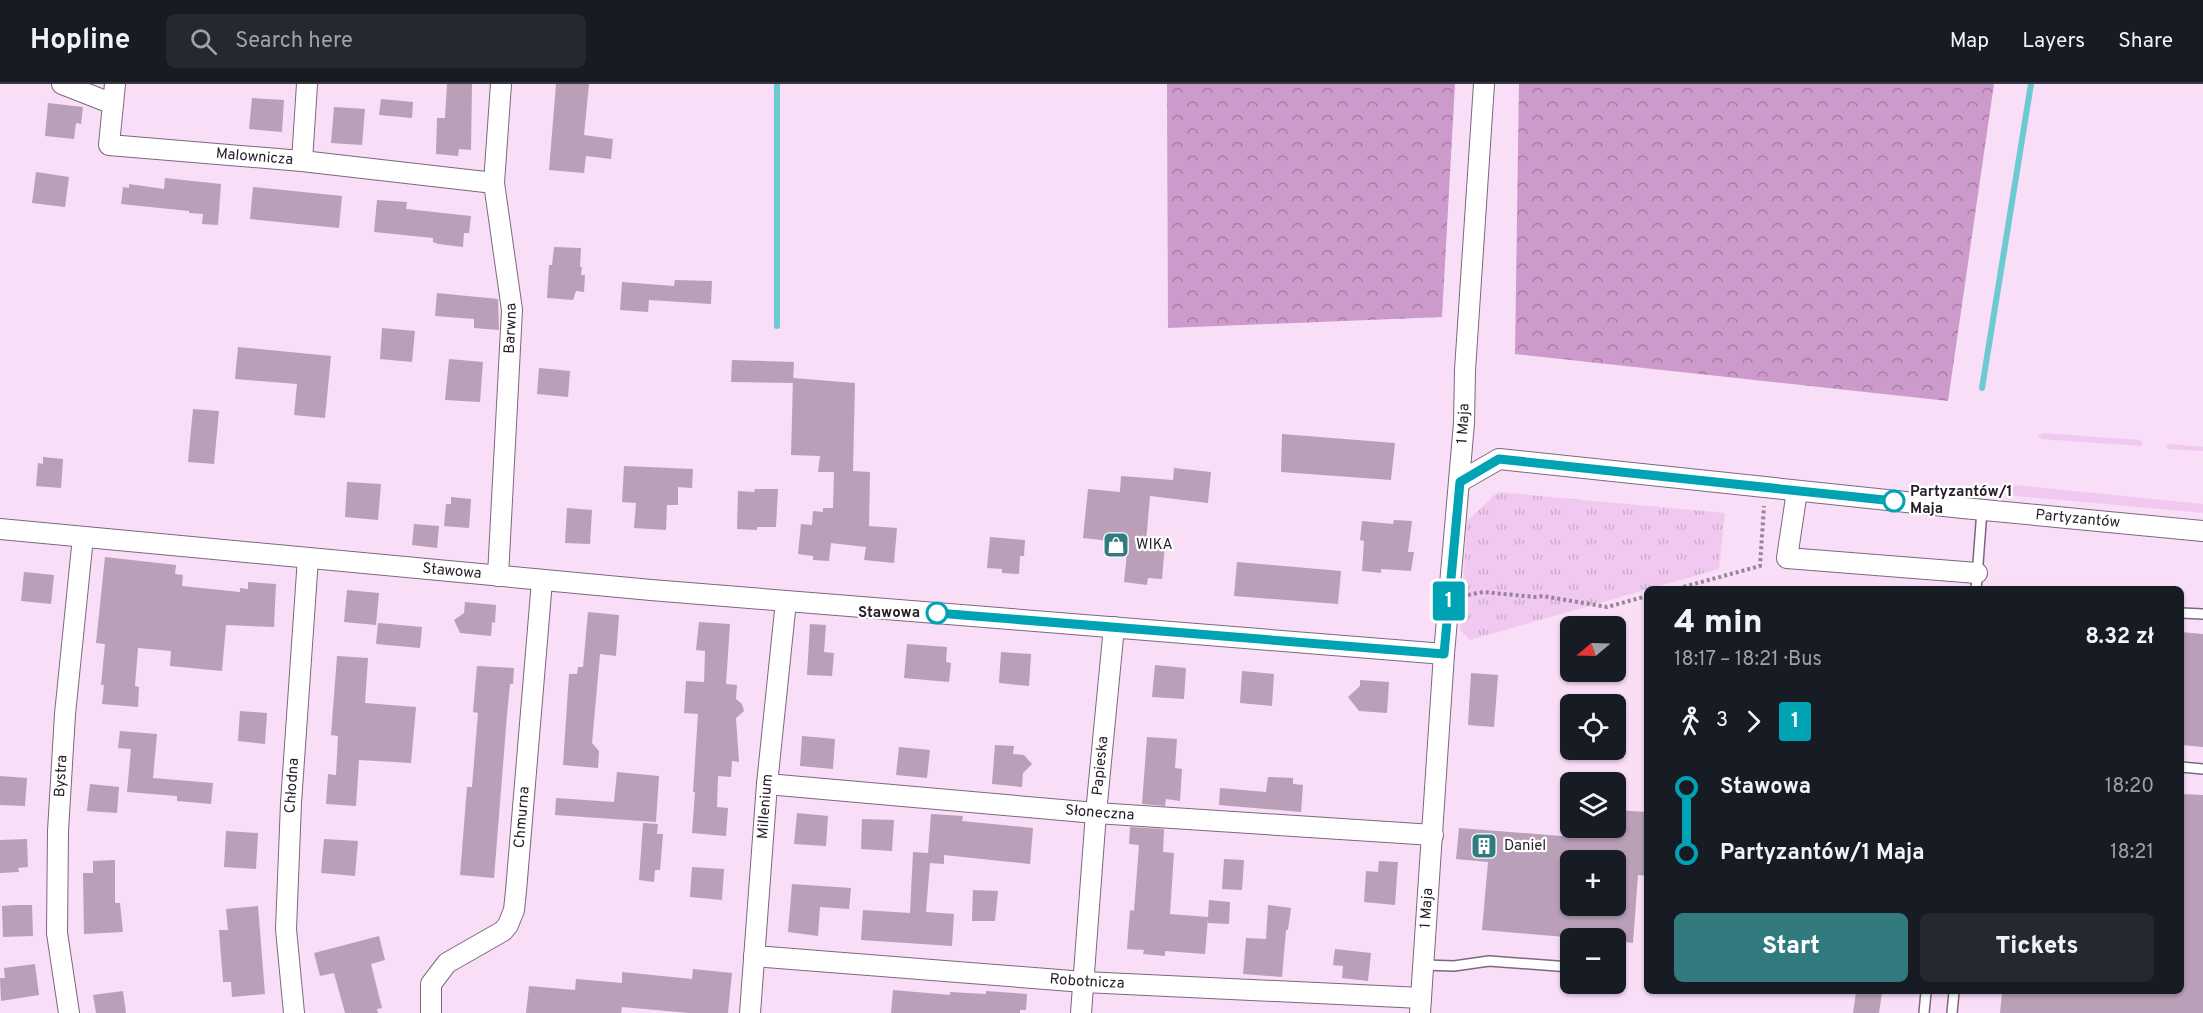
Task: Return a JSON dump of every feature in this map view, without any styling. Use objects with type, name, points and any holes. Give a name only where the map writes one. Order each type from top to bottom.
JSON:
[{"type":"street","points":[[62,84],[113,104],[115,84]]},
{"type":"street","points":[[302,161],[307,84]]},
{"type":"street","name":"Barwna","points":[[498,576],[512,310],[494,183],[501,84]]},
{"type":"street","name":"1 Maja","points":[[1421,1006],[1444,654],[1460,482],[1484,84]]},
{"type":"street","name":"Malownicza","points":[[113,104],[109,145],[302,161],[494,183]]},
{"type":"street","name":"Partyzantów","points":[[1460,482],[1499,459],[2203,531]]},
{"type":"street","points":[[1797,491],[1787,558],[1977,581]]},
{"type":"street","name":"Stawowa","points":[[0,529],[542,581],[1444,654]]},
{"type":"street","name":"Bystra","points":[[69,1013],[57,933],[58,831],[65,714],[83,537]]},
{"type":"street","name":"Chłodna","points":[[294,1013],[286,929],[291,802],[308,558]]},
{"type":"street","name":"Chmurna","points":[[431,1013],[431,984],[447,963],[503,931],[512,919],[542,581]]},
{"type":"street","name":"Millenium","points":[[750,1013],[767,784],[786,601]]},
{"type":"street","name":"Papieska","points":[[1082,1013],[1096,813],[1114,627]]},
{"type":"street","name":"Słoneczna","points":[[767,784],[1096,813],[1433,836]]},
{"type":"street","name":"Robotnicza","points":[[754,956],[1421,1006]]},
{"type":"lane","points":[[1977,581],[1982,510]]},
{"type":"lane","points":[[2184,613],[2203,614]]},
{"type":"lane","points":[[2184,767],[2203,769]]},
{"type":"lane","points":[[1424,965],[1454,966],[1489,961],[1560,966]]},
{"type":"lane","points":[[1924,1013],[1926,994]]},
{"type":"lane","points":[[1952,1013],[1954,994]]},
{"type":"path","points":[[1687,586],[1760,566],[1766,487]]},
{"type":"path","points":[[1449,596],[1464,597],[1483,592],[1496,592],[1551,597],[1607,607],[1644,597]]},
{"type":"green space","points":[[1167,84],[1455,84],[1442,317],[1168,328]]},
{"type":"green space","points":[[1519,84],[1994,84],[1948,401],[1515,354]]},
{"type":"green space","points":[[2042,433],[2140,440],[2143,444],[2140,446],[2041,439],[2038,436]]},
{"type":"green space","points":[[2169,444],[2203,447],[2203,451],[2169,449],[2166,446]]},
{"type":"green space","points":[[2015,485],[2203,504],[2203,513],[2017,496],[2013,495],[2011,490]]},
{"type":"green space","points":[[1498,492],[1725,513],[1719,569],[1659,586],[1644,586],[1644,590],[1470,640],[1460,630],[1467,521]]},
{"type":"building","points":[[447,84],[472,84],[471,150],[459,149],[458,156],[436,154],[437,118],[445,118]]},
{"type":"building","points":[[556,84],[589,84],[584,135],[613,139],[611,159],[586,156],[584,173],[549,170]]},
{"type":"building","points":[[252,98],[284,100],[282,132],[249,129]]},
{"type":"building","points":[[381,99],[413,102],[412,118],[379,115]]},
{"type":"building","points":[[48,103],[83,107],[81,124],[76,123],[74,139],[45,136]]},
{"type":"building","points":[[334,107],[365,109],[362,145],[331,143]]},
{"type":"building","points":[[36,172],[69,177],[65,207],[32,203]]},
{"type":"building","points":[[165,178],[221,184],[218,225],[202,224],[203,214],[121,204],[123,187],[129,188],[129,184],[164,189]]},
{"type":"building","points":[[253,187],[342,196],[339,228],[250,219]]},
{"type":"building","points":[[377,200],[407,202],[406,209],[471,216],[469,233],[464,233],[463,247],[438,244],[433,242],[433,238],[374,232]]},
{"type":"building","points":[[554,247],[581,248],[580,267],[582,267],[581,275],[585,275],[584,292],[576,291],[573,300],[547,298],[549,265],[552,265]]},
{"type":"building","points":[[675,280],[712,281],[711,304],[649,300],[648,312],[620,310],[622,282],[674,286]]},
{"type":"building","points":[[437,293],[498,299],[499,330],[474,328],[474,319],[435,316]]},
{"type":"building","points":[[382,328],[415,331],[412,362],[380,359]]},
{"type":"building","points":[[238,347],[331,356],[325,418],[294,415],[297,384],[235,379]]},
{"type":"building","points":[[449,359],[483,362],[480,402],[445,400]]},
{"type":"building","points":[[732,360],[794,362],[793,383],[731,382]]},
{"type":"building","points":[[539,368],[570,371],[568,397],[537,394]]},
{"type":"building","points":[[793,378],[855,383],[853,471],[870,472],[869,526],[897,528],[894,563],[864,560],[866,547],[831,543],[829,561],[813,560],[813,556],[798,554],[801,524],[812,525],[813,511],[823,512],[823,508],[833,508],[834,472],[818,472],[820,456],[791,455]]},
{"type":"building","points":[[193,409],[219,411],[214,464],[188,462]]},
{"type":"building","points":[[1282,434],[1395,443],[1391,480],[1281,472]]},
{"type":"building","points":[[43,457],[63,459],[61,488],[36,486],[38,463],[43,464]]},
{"type":"building","points":[[624,466],[693,469],[692,488],[678,487],[678,505],[667,505],[666,530],[634,528],[636,503],[622,502]]},
{"type":"building","points":[[1174,468],[1211,472],[1208,503],[1150,496],[1146,542],[1165,544],[1162,579],[1148,578],[1147,585],[1124,582],[1128,543],[1083,538],[1088,489],[1120,492],[1121,476],[1173,480]]},
{"type":"building","points":[[347,482],[381,484],[378,520],[345,517]]},
{"type":"building","points":[[755,489],[778,489],[776,527],[757,527],[757,530],[737,529],[738,491],[754,492]]},
{"type":"building","points":[[451,497],[471,499],[469,528],[444,526],[446,504],[451,504]]},
{"type":"building","points":[[567,508],[592,510],[590,544],[565,543]]},
{"type":"building","points":[[1394,520],[1412,521],[1408,552],[1414,552],[1411,571],[1381,569],[1381,573],[1362,571],[1364,541],[1360,540],[1362,521],[1393,524]]},
{"type":"building","points":[[414,524],[439,526],[437,548],[412,545]]},
{"type":"building","points":[[990,537],[1025,540],[1024,556],[1020,556],[1019,574],[1002,573],[1002,569],[987,568]]},
{"type":"building","points":[[105,557],[176,565],[175,574],[183,575],[182,586],[240,592],[240,588],[248,589],[248,582],[276,584],[274,627],[226,625],[222,671],[170,666],[171,651],[138,648],[135,686],[139,687],[138,707],[102,704],[104,685],[101,685],[105,644],[96,643]]},
{"type":"building","points":[[1237,562],[1341,571],[1338,604],[1234,596]]},
{"type":"building","points":[[24,572],[54,575],[51,604],[21,601]]},
{"type":"building","points":[[347,590],[379,593],[376,625],[344,622]]},
{"type":"building","points":[[465,602],[496,605],[495,623],[492,622],[491,636],[460,633],[454,620],[464,613]]},
{"type":"building","points":[[588,612],[619,615],[616,656],[600,654],[592,743],[599,751],[598,768],[563,765],[569,674],[577,674],[578,667],[583,667]]},
{"type":"building","points":[[699,622],[730,624],[726,684],[737,685],[736,699],[742,704],[744,711],[736,718],[739,762],[732,761],[731,777],[718,776],[717,807],[728,808],[726,836],[692,833],[698,714],[684,713],[686,681],[704,682],[705,651],[696,650]]},
{"type":"building","points":[[378,623],[422,627],[420,648],[376,644]]},
{"type":"building","points":[[810,624],[826,625],[824,652],[834,653],[832,676],[807,675]]},
{"type":"building","points":[[2184,632],[2203,634],[2203,747],[2184,745]]},
{"type":"building","points":[[907,644],[947,647],[946,662],[951,663],[949,682],[904,678]]},
{"type":"building","points":[[1001,652],[1031,654],[1029,686],[999,683]]},
{"type":"building","points":[[337,656],[368,658],[365,703],[416,707],[411,763],[359,760],[356,806],[326,804],[328,774],[336,775],[338,736],[331,735]]},
{"type":"building","points":[[1155,665],[1186,668],[1184,699],[1152,697]]},
{"type":"building","points":[[477,666],[514,668],[507,715],[494,878],[460,875],[467,787],[472,787],[478,713],[473,712]]},
{"type":"building","points":[[1242,671],[1274,674],[1272,706],[1240,703]]},
{"type":"building","points":[[1471,673],[1498,675],[1494,727],[1468,725]]},
{"type":"building","points":[[1360,680],[1389,682],[1387,713],[1359,711],[1348,697],[1360,686]]},
{"type":"building","points":[[240,711],[267,713],[265,744],[238,741]]},
{"type":"building","points":[[120,731],[157,734],[153,778],[213,783],[211,804],[177,801],[177,796],[127,792],[131,749],[118,748]]},
{"type":"building","points":[[802,736],[835,739],[833,769],[800,766]]},
{"type":"building","points":[[1147,737],[1177,739],[1175,768],[1182,769],[1180,801],[1166,799],[1165,806],[1142,804]]},
{"type":"building","points":[[995,745],[1014,746],[1013,754],[1024,755],[1032,764],[1023,773],[1022,787],[992,784]]},
{"type":"building","points":[[899,747],[930,750],[927,778],[896,775]]},
{"type":"building","points":[[617,772],[659,776],[656,822],[555,815],[556,798],[614,802]]},
{"type":"building","points":[[0,776],[27,778],[25,806],[0,805]]},
{"type":"building","points":[[1268,777],[1293,778],[1293,784],[1303,785],[1301,812],[1219,805],[1220,788],[1266,792]]},
{"type":"building","points":[[90,784],[119,787],[117,813],[87,811]]},
{"type":"building","points":[[2184,794],[2203,795],[2203,1013],[2000,1013],[2002,994],[2184,994]]},
{"type":"building","points":[[1626,811],[1644,812],[1644,876],[1638,875],[1633,943],[1626,942],[1626,928],[1560,928],[1560,937],[1482,930],[1488,862],[1456,859],[1459,828],[1560,836],[1560,838],[1626,838]]},
{"type":"building","points":[[797,813],[828,816],[826,846],[794,844]]},
{"type":"building","points":[[931,814],[963,816],[962,821],[1033,828],[1030,864],[944,855],[944,864],[930,863],[926,912],[954,914],[952,946],[861,940],[863,910],[910,913],[913,852],[928,853]]},
{"type":"building","points":[[862,819],[894,820],[892,851],[861,849]]},
{"type":"building","points":[[643,823],[658,824],[657,834],[663,834],[660,870],[655,870],[654,882],[639,880]]},
{"type":"building","points":[[1130,827],[1164,829],[1163,852],[1174,853],[1170,914],[1208,917],[1209,900],[1230,902],[1229,924],[1208,923],[1208,918],[1205,954],[1165,951],[1165,956],[1143,954],[1144,950],[1127,949],[1130,910],[1134,911],[1139,845],[1129,844]]},
{"type":"building","points":[[226,831],[258,833],[256,869],[224,867]]},
{"type":"building","points":[[27,839],[28,867],[18,868],[19,872],[0,873],[0,840]]},
{"type":"building","points":[[324,839],[358,841],[355,876],[321,873]]},
{"type":"building","points":[[1224,859],[1244,860],[1242,890],[1222,889]]},
{"type":"building","points":[[115,860],[115,903],[120,903],[123,932],[84,934],[83,873],[93,873],[93,861]]},
{"type":"building","points":[[1379,861],[1398,862],[1395,905],[1364,902],[1366,871],[1378,872]]},
{"type":"building","points":[[692,867],[724,869],[722,900],[690,897]]},
{"type":"building","points":[[792,884],[851,888],[849,909],[820,907],[818,936],[788,932]]},
{"type":"building","points":[[973,890],[998,891],[995,921],[972,921]]},
{"type":"building","points":[[32,905],[33,936],[3,937],[2,906]]},
{"type":"building","points":[[1268,905],[1291,908],[1288,930],[1286,930],[1282,977],[1243,974],[1246,938],[1266,939]]},
{"type":"building","points":[[258,906],[265,994],[232,997],[231,982],[223,982],[219,930],[228,930],[226,909]]},
{"type":"building","points":[[379,936],[385,960],[371,964],[382,1008],[377,1009],[378,1013],[345,1013],[334,973],[320,976],[314,953]]},
{"type":"building","points":[[1335,949],[1371,953],[1368,981],[1342,978],[1343,966],[1333,965]]},
{"type":"building","points":[[35,964],[39,995],[1,1001],[0,978],[5,978],[4,968]]},
{"type":"building","points":[[693,969],[732,973],[728,1013],[689,1013],[622,1007],[621,1013],[526,1013],[529,986],[575,990],[576,979],[622,983],[622,972],[692,979]]},
{"type":"building","points":[[893,990],[950,995],[950,992],[986,994],[986,991],[1027,994],[1026,1010],[1020,1010],[1020,1013],[891,1013]]},
{"type":"building","points":[[123,991],[126,1013],[96,1013],[93,995]]},
{"type":"building","points":[[1856,994],[1882,994],[1879,1013],[1853,1013]]},
{"type":"waterway","points":[[777,84],[777,326]]},
{"type":"waterway","points":[[1982,388],[2031,84]]},
{"type":"bus line","name":"1","points":[[937,613],[1444,654],[1460,482],[1499,459],[1894,501]]},
{"type":"place","name":"Partyzantów/1 Maja","points":[[1894,501]]},
{"type":"place","name":"WIKA","points":[[1116,545]]},
{"type":"place","name":"Stawowa","points":[[937,613]]},
{"type":"place","name":"Daniel","points":[[1484,846]]}]
